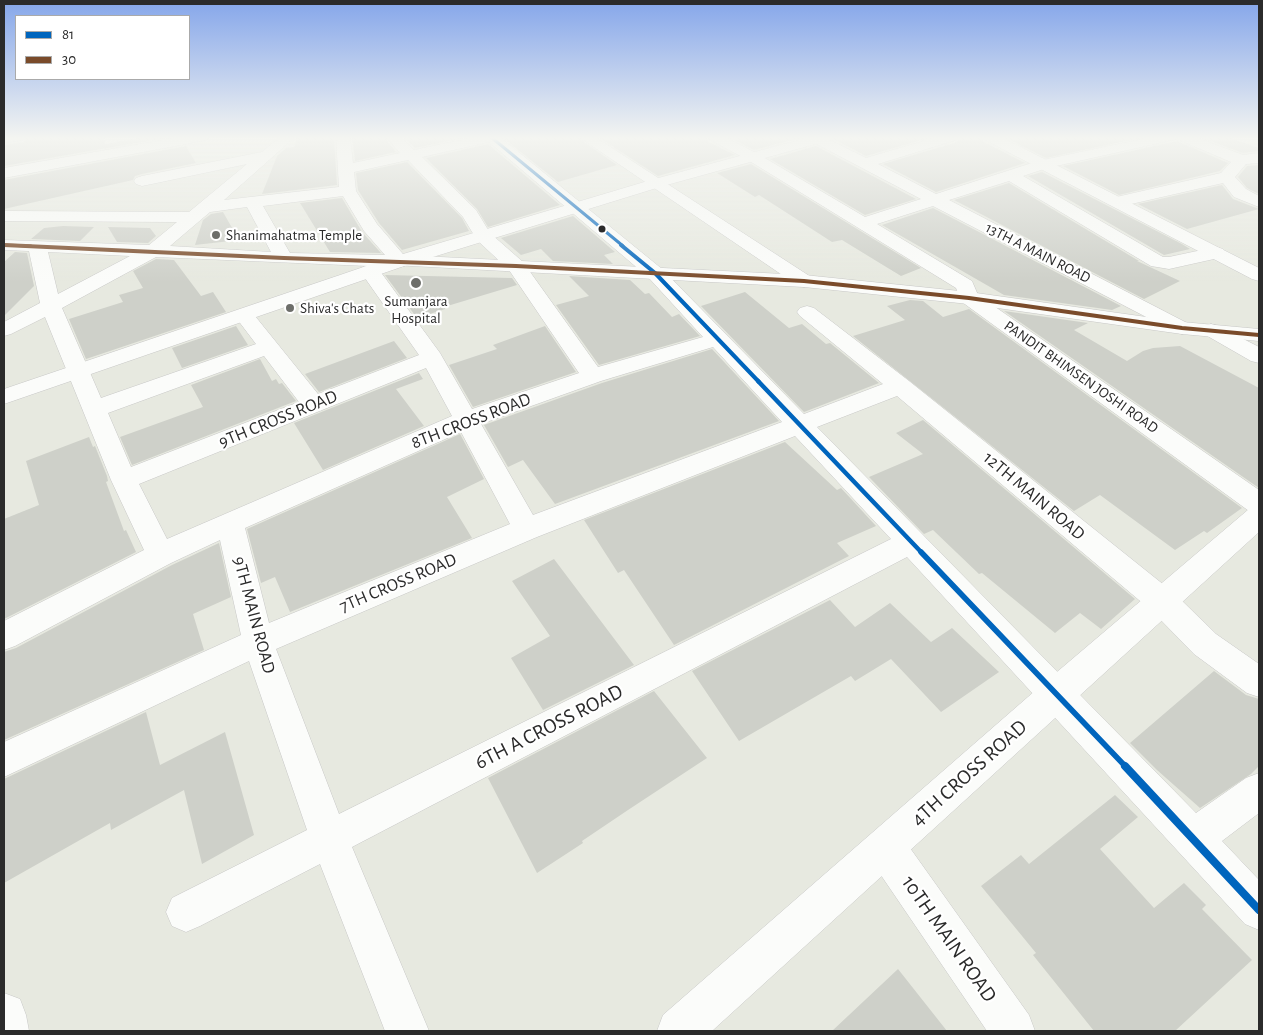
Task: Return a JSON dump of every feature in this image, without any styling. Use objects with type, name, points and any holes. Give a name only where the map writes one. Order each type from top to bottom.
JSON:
[{"type":"street","points":[[4,330],[153,250],[231,185]]},
{"type":"street","points":[[348,185],[348,191],[370,227],[400,261]]},
{"type":"street","points":[[441,185],[470,214],[483,236],[516,266],[593,376]]},
{"type":"street","points":[[551,185],[655,273],[1193,838],[1259,910]]},
{"type":"street","points":[[4,397],[400,261],[653,185]]},
{"type":"street","points":[[659,185],[804,281]]},
{"type":"street","name":"PANDIT BHIMSEN JOSHI ROAD","points":[[801,185],[966,284],[969,298],[1259,504]]},
{"type":"street","name":"13TH A MAIN ROAD","points":[[907,185],[1182,328]]},
{"type":"street","points":[[864,223],[975,185]]},
{"type":"street","points":[[1028,185],[1158,262],[1170,262],[1216,253]]},
{"type":"street","points":[[1085,185],[1259,275]]},
{"type":"street","points":[[1118,202],[1190,185]]},
{"type":"street","points":[[1233,185],[1240,193],[1259,202]]},
{"type":"street","points":[[4,216],[199,212],[252,201],[348,191]]},
{"type":"street","points":[[252,201],[284,258]]},
{"type":"street","points":[[4,246],[153,250],[284,258],[516,266],[804,281],[969,298],[1182,328],[1259,335]]},
{"type":"street","points":[[37,246],[50,304],[124,480],[161,555]]},
{"type":"street","points":[[370,271],[432,358],[528,529]]},
{"type":"street","name":"12TH MAIN ROAD","points":[[807,312],[901,386],[1163,602],[1205,644],[1259,682]]},
{"type":"street","points":[[244,315],[314,404]]},
{"type":"street","points":[[1211,330],[1259,356]]},
{"type":"street","name":"8TH CROSS ROAD","points":[[230,524],[466,420],[593,376],[718,339]]},
{"type":"street","points":[[94,409],[268,347]]},
{"type":"street","name":"9TH CROSS ROAD","points":[[124,480],[432,358]]},
{"type":"street","name":"7TH CROSS ROAD","points":[[4,760],[258,642],[528,529],[901,386]]},
{"type":"street","name":"4TH CROSS ROAD","points":[[679,1031],[886,848],[1056,694],[1259,516]]},
{"type":"street","points":[[4,636],[161,555],[230,524]]},
{"type":"street","name":"9TH MAIN ROAD","points":[[230,524],[258,642],[329,839],[407,1031]]},
{"type":"street","name":"6TH A CROSS ROAD","points":[[186,912],[911,542]]},
{"type":"street","points":[[1193,838],[1259,791]]},
{"type":"street","name":"10TH MAIN ROAD","points":[[886,848],[1013,1031]]},
{"type":"street","points":[[4,1015],[7,1031]]},
{"type":"building","points":[[4,185],[109,185],[4,209]]},
{"type":"building","points":[[265,185],[334,185],[262,194]]},
{"type":"building","points":[[357,185],[430,185],[462,218],[469,231],[402,250],[379,223],[358,190]]},
{"type":"building","points":[[453,185],[537,185],[560,205],[488,227],[477,209]]},
{"type":"building","points":[[736,185],[786,185],[921,268],[901,276],[842,240],[832,242],[759,195],[755,197]]},
{"type":"building","points":[[815,185],[890,185],[916,199],[865,215]]},
{"type":"building","points":[[923,185],[957,185],[936,192]]},
{"type":"building","points":[[1002,185],[1013,185],[1139,261],[1137,261],[1180,281],[1144,299],[954,200]]},
{"type":"building","points":[[1044,185],[1068,185],[1190,249],[1164,255]]},
{"type":"building","points":[[1100,185],[1160,185],[1119,195]]},
{"type":"building","points":[[1222,185],[1233,199],[1259,209],[1187,229],[1138,204]]},
{"type":"building","points":[[1245,185],[1259,185],[1259,194]]},
{"type":"building","points":[[342,198],[362,232],[381,253],[330,252],[300,203]]},
{"type":"building","points":[[933,208],[1121,306],[1112,310],[1004,295],[882,225]]},
{"type":"building","points":[[223,212],[239,240],[195,245],[203,220],[211,214]]},
{"type":"building","points":[[573,216],[615,252],[604,255],[613,264],[553,261],[541,249],[521,255],[501,238]]},
{"type":"building","points":[[63,226],[94,227],[80,241],[31,239],[44,228]]},
{"type":"building","points":[[108,227],[150,228],[156,236],[148,243],[117,242]]},
{"type":"building","points":[[15,252],[27,253],[34,286],[4,316],[4,262]]},
{"type":"building","points":[[156,259],[174,260],[201,296],[213,292],[226,312],[86,359],[69,319],[123,302],[119,295],[143,288],[133,271]]},
{"type":"building","points":[[385,275],[512,278],[517,285],[444,307],[445,309],[417,318]]},
{"type":"building","points":[[569,276],[630,280],[645,294],[649,293],[672,317],[679,314],[700,336],[599,365],[556,305],[589,296]]},
{"type":"building","points":[[745,292],[789,328],[802,324],[826,344],[830,343],[879,383],[804,412],[701,306]]},
{"type":"building","points":[[910,300],[923,301],[943,317],[969,309],[1242,508],[1207,533],[1204,531],[1175,550],[1100,495],[1074,511],[853,336],[905,320],[887,306]]},
{"type":"building","points":[[1004,311],[1088,323],[1074,330],[1127,361],[1143,351],[1153,348],[1180,346],[1259,388],[1259,488]]},
{"type":"building","points":[[236,326],[248,345],[182,368],[172,348]]},
{"type":"building","points":[[545,326],[576,372],[473,407],[449,365],[497,349],[493,345]]},
{"type":"building","points":[[394,341],[407,358],[319,392],[305,374]]},
{"type":"building","points":[[712,349],[779,421],[555,504],[523,460],[508,467],[484,425],[602,383]]},
{"type":"building","points":[[260,359],[272,381],[276,379],[279,384],[282,383],[296,401],[132,465],[120,437],[203,407],[191,385]]},
{"type":"building","points":[[419,373],[423,379],[396,389],[424,426],[323,470],[294,423]]},
{"type":"building","points":[[923,420],[1135,599],[1101,629],[1080,613],[1055,633],[982,573],[979,574],[933,530],[924,534],[869,477],[923,454],[896,433]]},
{"type":"building","points":[[460,434],[484,479],[447,497],[472,538],[290,612],[275,577],[261,583],[247,529]]},
{"type":"building","points":[[89,437],[93,447],[95,446],[107,476],[108,481],[106,482],[124,531],[126,530],[136,552],[4,619],[4,519],[39,505],[26,461]]},
{"type":"building","points":[[785,442],[837,490],[841,488],[876,526],[837,543],[849,556],[674,645],[624,570],[618,573],[584,520]]},
{"type":"building","points":[[219,543],[231,597],[193,614],[204,650],[4,740],[4,652],[16,648],[172,565]]},
{"type":"building","points":[[554,559],[634,665],[543,710],[511,658],[550,636],[512,581]]},
{"type":"building","points":[[830,600],[855,627],[890,603],[931,642],[952,628],[999,672],[941,712],[891,659],[855,681],[851,676],[739,741],[692,671]]},
{"type":"building","points":[[1214,671],[1246,695],[1259,699],[1259,766],[1251,774],[1200,808],[1130,743]]},
{"type":"building","points":[[654,691],[707,758],[537,873],[488,778]]},
{"type":"building","points":[[146,712],[160,765],[225,732],[254,835],[202,864],[184,790],[111,830],[110,823],[4,883],[4,779]]},
{"type":"building","points":[[1115,795],[1138,817],[1100,849],[1154,908],[1184,883],[1206,905],[1202,909],[1252,960],[1175,1031],[1094,1031],[1033,955],[1036,953],[981,886],[1021,855],[1029,864]]},
{"type":"building","points":[[898,969],[947,1031],[832,1031]]},
{"type":"transit line","name":"81","points":[[549,185],[655,273],[1193,838],[1259,910]]},
{"type":"transit line","name":"30","points":[[4,245],[284,258],[516,266],[804,281],[969,298],[1182,328],[1259,335]]},
{"type":"place","name":"Shanimahatma Temple","points":[[216,235]]},
{"type":"place","name":"Sumanjara Hospital","points":[[416,283]]},
{"type":"place","name":"Shiva's Chats","points":[[290,308]]}]
